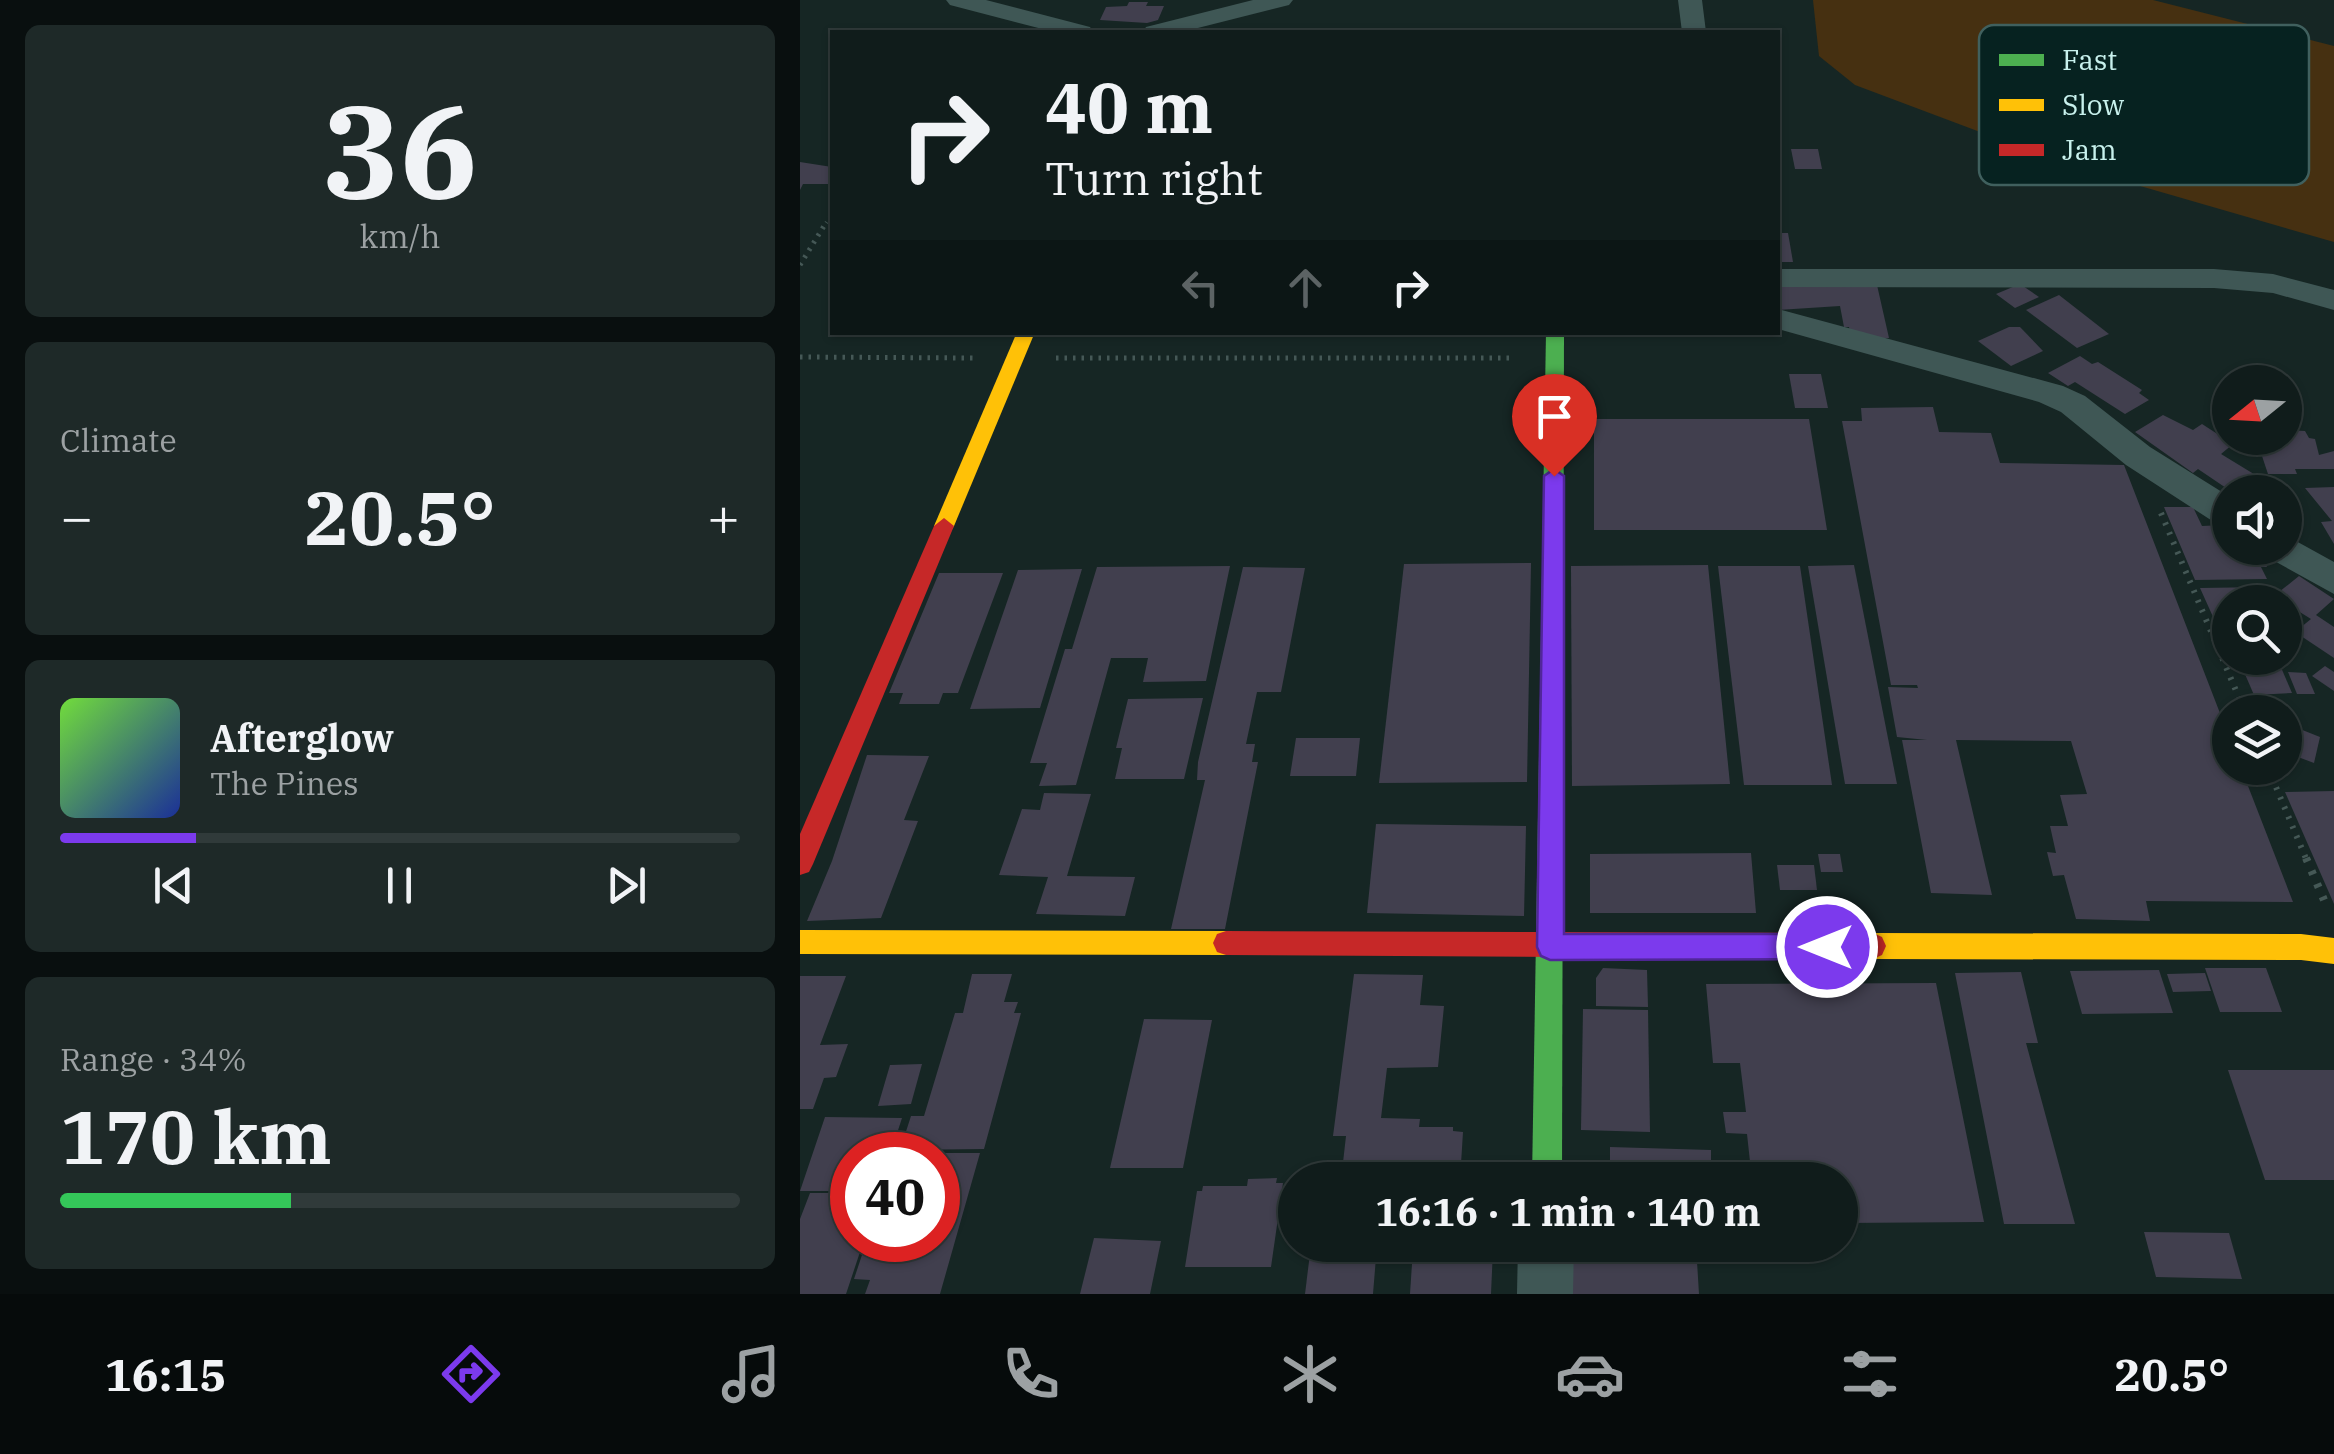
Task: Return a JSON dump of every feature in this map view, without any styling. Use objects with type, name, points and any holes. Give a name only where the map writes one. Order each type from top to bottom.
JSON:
[{"type":"street","points":[[958,0],[1071,30]]},
{"type":"street","points":[[1080,30],[1088,0]]},
{"type":"street","points":[[1163,30],[1281,0]]},
{"type":"street","points":[[1690,0],[1694,30]]},
{"type":"street","points":[[1780,278],[2147,280],[2227,276],[2266,280],[2334,300]]},
{"type":"street","points":[[1780,320],[2030,385],[2072,404],[2138,456],[2212,503]]},
{"type":"street","points":[[800,864],[1025,335]]},
{"type":"street","points":[[1547,1162],[1555,335]]},
{"type":"street","points":[[2302,560],[2334,580]]},
{"type":"street","points":[[800,942],[2301,947],[2334,951]]},
{"type":"street","points":[[1545,1294],[1546,1262]]},
{"type":"path","points":[[800,265],[830,217]]},
{"type":"path","points":[[800,357],[1555,358]]},
{"type":"path","points":[[2138,456],[2238,695]]},
{"type":"path","points":[[2275,785],[2327,907]]},
{"type":"shaded area","points":[[1813,0],[2153,0],[2251,25],[1979,25],[1979,132],[1855,85],[1819,56]]},
{"type":"shaded area","points":[[2309,40],[2334,46],[2334,242],[2137,185],[2309,185]]},
{"type":"building","points":[[1129,2],[1164,6],[1158,20],[1147,23],[1100,20],[1106,7],[1127,6]]},
{"type":"building","points":[[1791,149],[1818,149],[1822,169],[1795,169]]},
{"type":"building","points":[[800,162],[830,167],[828,184],[803,184],[800,190]]},
{"type":"building","points":[[1780,233],[1788,233],[1793,262],[1780,262]]},
{"type":"building","points":[[1780,283],[1877,285],[1889,338],[1851,338],[1849,327],[1844,327],[1840,306],[1780,310]]},
{"type":"building","points":[[2020,284],[2039,297],[2015,308],[1996,294]]},
{"type":"building","points":[[2059,295],[2109,334],[2077,348],[2026,310]]},
{"type":"building","points":[[2009,327],[2020,327],[2043,351],[2011,366],[1978,341]]},
{"type":"building","points":[[2080,356],[2092,364],[2098,362],[2142,390],[2139,393],[2149,400],[2125,414],[2075,382],[2068,386],[2048,373]]},
{"type":"building","points":[[1789,374],[1821,374],[1828,408],[1795,408]]},
{"type":"building","points":[[1933,407],[1939,432],[1991,433],[2000,463],[2124,465],[2213,695],[2212,785],[2248,785],[2293,902],[2146,901],[2150,921],[2076,919],[2064,875],[2053,876],[2047,852],[2056,853],[2050,826],[2068,826],[2060,795],[2087,794],[2071,741],[1956,740],[1992,895],[1931,893],[1902,740],[1927,740],[1897,737],[1888,687],[1918,688],[1891,685],[1842,421],[1862,421],[1861,408]]},
{"type":"building","points":[[2163,415],[2193,430],[2202,424],[2212,430],[2212,455],[2223,455],[2255,475],[2212,475],[2212,478],[2198,469],[2193,473],[2135,432]]},
{"type":"building","points":[[1594,419],[1809,419],[1827,530],[1594,530]]},
{"type":"building","points":[[2302,431],[2315,439],[2319,455],[2334,451],[2334,469],[2268,474],[2262,455],[2302,455]]},
{"type":"building","points":[[2334,487],[2334,544],[2321,522],[2332,521],[2305,488]]},
{"type":"building","points":[[2164,507],[2193,507],[2202,526],[2212,526],[2212,565],[2267,567],[2261,567],[2267,579],[2195,580]]},
{"type":"building","points":[[1531,563],[1527,782],[1379,783],[1404,564]]},
{"type":"building","points":[[1708,565],[1730,784],[1572,786],[1571,566]]},
{"type":"building","points":[[1854,565],[1897,784],[1845,784],[1808,566]]},
{"type":"building","points":[[1230,566],[1206,681],[1143,682],[1148,658],[1111,658],[1076,785],[1039,786],[1047,763],[1030,763],[1065,649],[1072,649],[1097,567]]},
{"type":"building","points":[[1718,566],[1800,566],[1832,785],[1744,785]]},
{"type":"building","points":[[1243,567],[1305,568],[1281,692],[1257,692],[1246,744],[1255,744],[1252,762],[1258,762],[1225,929],[1171,929],[1205,780],[1197,780],[1198,762]]},
{"type":"building","points":[[1082,569],[1040,708],[970,709],[1018,570]]},
{"type":"building","points":[[939,573],[1003,573],[958,693],[943,693],[939,704],[899,704],[903,693],[889,693]]},
{"type":"building","points":[[2299,576],[2334,599],[2316,615],[2334,627],[2334,658],[2302,637],[2302,626],[2311,619],[2302,613],[2302,585],[2288,585]]},
{"type":"building","points":[[2200,588],[2212,588],[2212,615]]},
{"type":"building","points":[[2325,666],[2334,672],[2334,691],[2312,676]]},
{"type":"building","points":[[2306,673],[2315,694],[2297,694],[2289,675]]},
{"type":"building","points":[[2245,675],[2284,675],[2292,693],[2254,695]]},
{"type":"building","points":[[1203,698],[1184,779],[1115,779],[1122,748],[1116,748],[1128,699]]},
{"type":"building","points":[[2302,730],[2320,737],[2314,763],[2302,758]]},
{"type":"building","points":[[1296,738],[1360,738],[1356,776],[1290,776]]},
{"type":"building","points":[[867,755],[929,756],[904,820],[918,821],[881,918],[807,921],[832,861]]},
{"type":"building","points":[[2334,791],[2334,904],[2285,792]]},
{"type":"building","points":[[1044,793],[1091,794],[1067,876],[1135,877],[1125,916],[1036,914],[1048,877],[999,875],[1022,809],[1040,810]]},
{"type":"building","points":[[1376,824],[1526,826],[1524,916],[1367,913]]},
{"type":"building","points":[[1751,853],[1756,913],[1590,913],[1590,854]]},
{"type":"building","points":[[1818,854],[1840,854],[1843,872],[1821,872]]},
{"type":"building","points":[[1777,865],[1814,865],[1817,890],[1780,890]]},
{"type":"building","points":[[1603,968],[1647,970],[1648,1007],[1596,1006],[1596,978]]},
{"type":"building","points":[[2205,968],[2266,968],[2282,1012],[2220,1012]]},
{"type":"building","points":[[2159,970],[2173,1013],[2082,1014],[2070,971]]},
{"type":"building","points":[[2021,972],[2038,1043],[2026,1043],[2075,1224],[2004,1224],[1955,973]]},
{"type":"building","points":[[2205,973],[2211,991],[2173,992],[2167,974]]},
{"type":"building","points":[[972,974],[1012,974],[1004,1002],[1018,1002],[1014,1013],[1021,1013],[984,1149],[960,1149],[960,1132],[906,1132],[911,1116],[924,1116],[955,1013],[963,1013]]},
{"type":"building","points":[[1354,974],[1423,975],[1420,1005],[1444,1006],[1438,1067],[1387,1068],[1381,1118],[1420,1119],[1419,1127],[1453,1127],[1453,1131],[1463,1132],[1461,1162],[1343,1162],[1346,1136],[1333,1136]]},
{"type":"building","points":[[800,976],[846,976],[820,1045],[848,1044],[836,1077],[824,1078],[813,1109],[800,1109]]},
{"type":"building","points":[[1936,983],[1984,1222],[1858,1223],[1858,1162],[1750,1162],[1747,1134],[1726,1133],[1723,1112],[1746,1112],[1740,1063],[1713,1063],[1706,984]]},
{"type":"building","points":[[1583,1009],[1648,1010],[1650,1132],[1581,1130]]},
{"type":"building","points":[[1144,1019],[1212,1020],[1183,1168],[1110,1168]]},
{"type":"building","points":[[922,1064],[911,1104],[878,1106],[890,1065]]},
{"type":"building","points":[[2228,1070],[2334,1070],[2334,1180],[2265,1180]]},
{"type":"building","points":[[825,1117],[902,1118],[897,1132],[830,1132],[830,1191],[800,1191]]},
{"type":"building","points":[[1610,1147],[1711,1150],[1711,1162],[1610,1162]]},
{"type":"building","points":[[960,1153],[980,1153],[960,1224]]},
{"type":"building","points":[[1277,1178],[1278,1218],[1271,1267],[1185,1267],[1197,1191],[1202,1191],[1203,1186],[1247,1186],[1248,1179]]},
{"type":"building","points":[[810,1193],[830,1193],[830,1262],[857,1262],[846,1294],[800,1294],[800,1219]]},
{"type":"building","points":[[2144,1232],[2229,1233],[2242,1279],[2156,1277]]},
{"type":"building","points":[[1094,1238],[1161,1241],[1150,1294],[1080,1294]]},
{"type":"building","points":[[860,1262],[949,1262],[940,1294],[865,1294],[870,1280],[854,1279]]},
{"type":"building","points":[[1309,1262],[1376,1262],[1373,1294],[1305,1294]]},
{"type":"building","points":[[1412,1262],[1492,1262],[1491,1294],[1410,1294]]},
{"type":"building","points":[[1565,1262],[1697,1262],[1699,1294],[1564,1294]]},
{"type":"traffic: fast","points":[[1547,1162],[1555,335]]},
{"type":"traffic: slow","points":[[944,526],[1025,335]]},
{"type":"traffic: slow","points":[[800,942],[1226,943]]},
{"type":"traffic: slow","points":[[1873,946],[2301,947],[2334,951]]},
{"type":"traffic: jam","points":[[800,864],[944,526]]},
{"type":"traffic: jam","points":[[1226,943],[1873,946]]},
{"type":"route","points":[[1554,476],[1550,947],[1827,947]]}]
